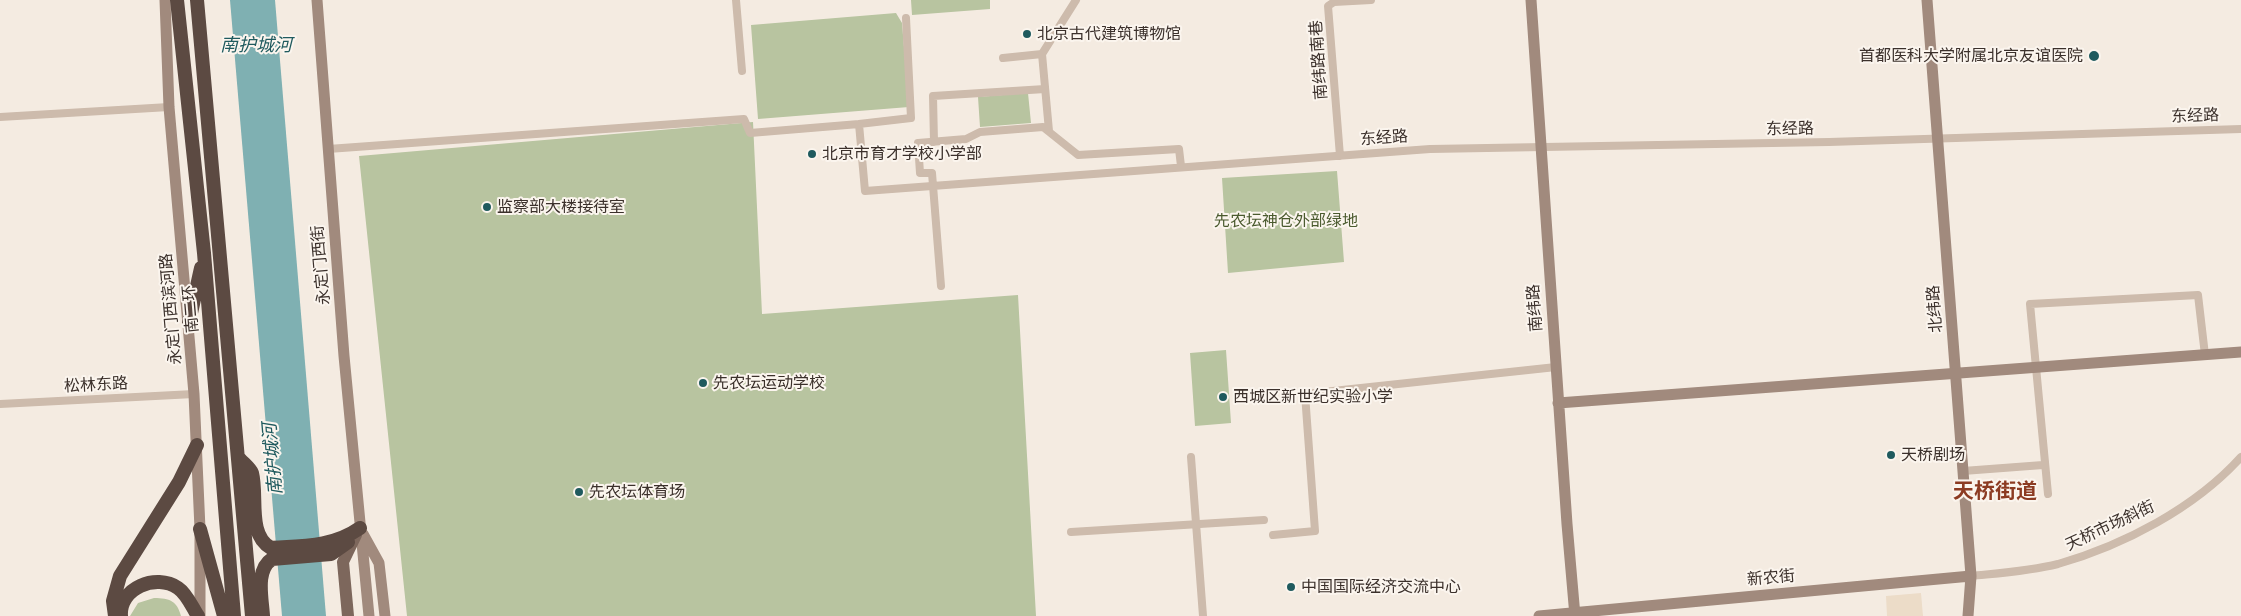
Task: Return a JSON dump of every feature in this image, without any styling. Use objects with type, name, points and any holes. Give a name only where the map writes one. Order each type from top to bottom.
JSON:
[{"type":"highway","name":"南二环","points":[[177,0],[204,253],[234,616]]},
{"type":"highway","name":"南二环","points":[[197,1],[252,616]]},
{"type":"highway","points":[[189,322],[204,253]]},
{"type":"highway","points":[[115,616],[112,601],[120,576],[179,482],[197,445]]},
{"type":"highway","points":[[239,458],[251,472],[258,531],[262,541],[271,553]]},
{"type":"highway","points":[[271,553],[330,549],[347,543],[360,528]]},
{"type":"highway","points":[[200,529],[224,616]]},
{"type":"highway","points":[[330,549],[343,562]]},
{"type":"highway","points":[[262,616],[261,573],[271,553]]},
{"type":"highway","points":[[121,616],[120,611],[130,593],[142,584],[156,582],[169,583],[179,588],[199,616]]},
{"type":"main road","points":[[348,616],[343,562],[360,528]]},
{"type":"street","name":"永定门西滨河路","points":[[165,0],[169,107],[189,322],[197,445],[200,529],[199,616]]},
{"type":"street","name":"永定门西街","points":[[317,0],[360,528]]},
{"type":"street","points":[[736,0],[742,71]]},
{"type":"street","points":[[1049,131],[1042,54],[1076,0]]},
{"type":"street","name":"南纬路南巷","points":[[1340,156],[1328,6],[1334,2],[1371,0]]},
{"type":"street","name":"南纬路","points":[[1531,0],[1574,615]]},
{"type":"street","name":"北纬路","points":[[1927,0],[1971,576],[1968,616]]},
{"type":"street","points":[[328,149],[744,119],[750,133],[911,118],[906,18]]},
{"type":"street","points":[[1003,58],[1042,54]]},
{"type":"street","points":[[934,142],[933,96],[1045,89]]},
{"type":"street","points":[[0,117],[169,107]]},
{"type":"street","name":"东经路","points":[[859,124],[864,191],[1430,149],[1938,139],[2241,129]]},
{"type":"street","points":[[940,286],[932,173],[920,173],[918,143],[966,140],[980,132],[1043,127],[1078,155],[1179,148],[1181,166]]},
{"type":"street","points":[[2048,494],[2030,304],[2198,294],[2205,355]]},
{"type":"street","points":[[1558,403],[2241,352]]},
{"type":"street","points":[[1273,535],[1315,531],[1305,394],[1556,367]]},
{"type":"street","name":"松林东路","points":[[0,404],[194,394]]},
{"type":"street","points":[[1191,456],[1203,616]]},
{"type":"street","name":"天桥市场斜街","points":[[1971,576],[2057,564],[2107,546],[2186,503],[2216,480],[2241,457]]},
{"type":"street","points":[[1963,471],[2044,466]]},
{"type":"street","points":[[1071,532],[1264,520]]},
{"type":"street","points":[[360,528],[359,566],[363,616]]},
{"type":"street","points":[[360,528],[369,616]]},
{"type":"street","points":[[360,528],[379,563],[384,616]]},
{"type":"street","name":"新农街","points":[[1539,616],[1574,615],[1971,576]]},
{"type":"green space","points":[[911,0],[990,0],[990,9],[912,15]]},
{"type":"green space","points":[[896,13],[902,23],[909,107],[758,119],[751,25]]},
{"type":"green space","points":[[1028,93],[1031,123],[980,127],[978,97]]},
{"type":"green space","name":"先农坛运动学校","points":[[753,122],[762,314],[1018,295],[1036,616],[407,616],[359,156]]},
{"type":"green space","name":"先农坛神仓外部绿地","points":[[1337,171],[1344,262],[1228,273],[1222,178]]},
{"type":"green space","points":[[1226,350],[1231,423],[1195,426],[1190,353]]},
{"type":"green space","points":[[154,598],[172,601],[181,616],[130,616],[138,603]]},
{"type":"shaded area","points":[[1921,593],[1923,616],[1887,616],[1886,596]]},
{"type":"water","name":"南护城河","points":[[230,0],[275,0],[326,616],[282,616]]},
{"type":"place","name":"北京古代建筑博物馆","points":[[1027,34]]},
{"type":"place","name":"首都医科大学附属北京友谊医院","points":[[2094,56]]},
{"type":"place","name":"北京市育才学校小学部","points":[[812,154]]},
{"type":"place","name":"监察部大楼接待室","points":[[487,207]]},
{"type":"place","name":"先农坛运动学校","points":[[703,383]]},
{"type":"place","name":"西城区新世纪实验小学","points":[[1223,397]]},
{"type":"place","name":"天桥剧场","points":[[1891,455]]},
{"type":"place","name":"先农坛体育场","points":[[579,492]]},
{"type":"place","name":"中国国际经济交流中心","points":[[1291,587]]},
{"type":"district","name":"天桥街道","points":[[1995,492]]}]
